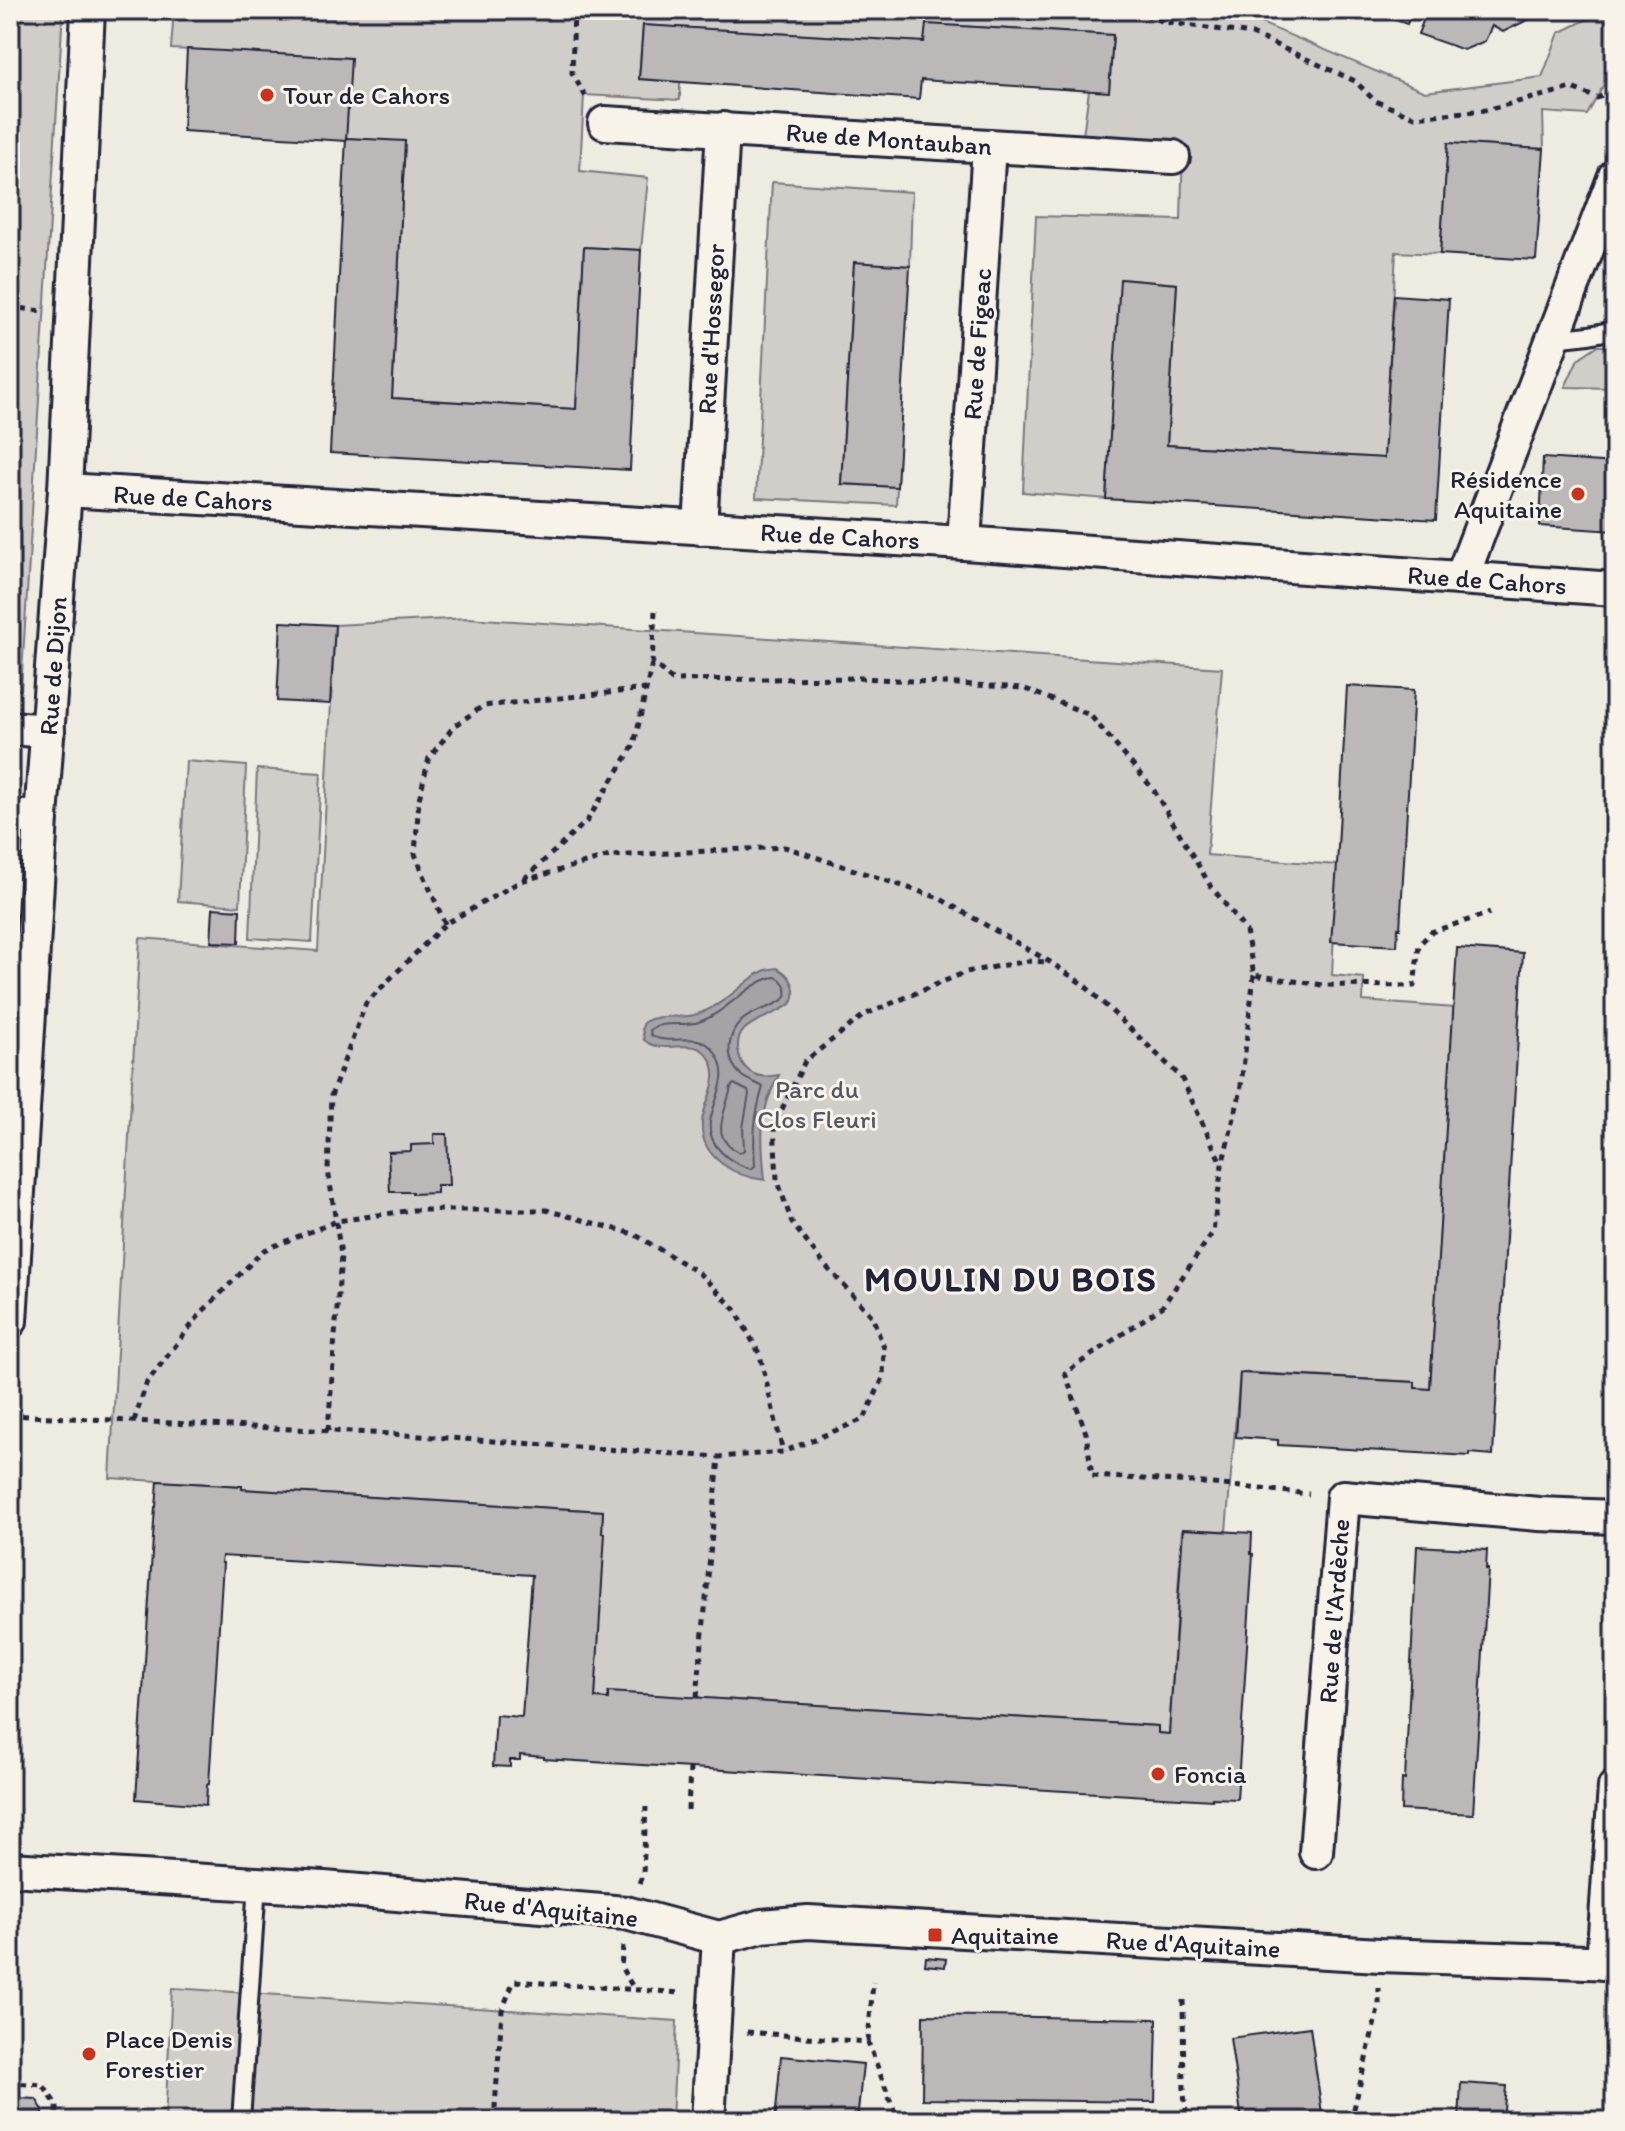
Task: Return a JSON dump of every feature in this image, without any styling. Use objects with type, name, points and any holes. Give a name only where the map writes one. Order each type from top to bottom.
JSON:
[{"type":"street","name":"Rue de Dijon","points":[[10,1321],[26,817],[48,731],[65,490],[88,10]]},
{"type":"street","name":"Rue de Montauban","points":[[605,123],[1173,157]]},
{"type":"street","name":"Rue d'Hossegor","points":[[700,528],[723,129]]},
{"type":"street","name":"Rue de Figeac","points":[[964,543],[989,146]]},
{"type":"street","points":[[1462,577],[1615,176]]},
{"type":"street","name":"Rue de Cahors","points":[[65,490],[964,543],[1615,589]]},
{"type":"street","points":[[10,728],[48,731]]},
{"type":"street","name":"Rue de l'Ardèche","points":[[1316,1852],[1343,1497],[1539,1514],[1615,1517]]},
{"type":"street","points":[[1609,1963],[1615,1787]]},
{"type":"street","name":"Rue d'Aquitaine","points":[[10,1869],[257,1884],[626,1913],[719,1938],[762,1926],[808,1922],[1380,1955],[1609,1963]]},
{"type":"street","points":[[708,2121],[719,1938]]},
{"type":"lane","points":[[1553,339],[1615,330]]},
{"type":"lane","points":[[241,2121],[257,1884]]},
{"type":"path","points":[[574,10],[572,73],[605,123]]},
{"type":"path","points":[[1134,10],[1164,22],[1252,34],[1355,81],[1375,101],[1415,117],[1486,110],[1572,88],[1597,98],[1615,91]]},
{"type":"path","points":[[10,307],[51,312]]},
{"type":"path","points":[[328,1431],[341,1255],[328,1170],[331,1096],[366,1003],[445,924],[521,881],[587,821],[634,745],[652,662],[655,611]]},
{"type":"path","points":[[652,662],[672,680],[863,678],[1023,688],[1090,715],[1153,789],[1210,885],[1246,931],[1254,975],[1240,1094],[1222,1165],[1213,1232],[1162,1307],[1065,1373],[1086,1433],[1092,1476],[1194,1482],[1343,1497]]},
{"type":"path","points":[[445,924],[415,854],[419,799],[429,758],[454,726],[483,706],[646,689]]},
{"type":"path","points":[[521,881],[610,856],[785,847],[939,898],[1084,985],[1181,1077],[1222,1165]]},
{"type":"path","points":[[1254,975],[1322,985],[1414,986],[1419,945],[1431,932],[1490,913]]},
{"type":"path","points":[[10,1415],[328,1431],[719,1457],[783,1452],[864,1419],[883,1378],[884,1348],[872,1316],[823,1263],[792,1223],[777,1179],[774,1126],[805,1061],[864,1015],[966,972],[1028,961],[1050,962]]},
{"type":"path","points":[[134,1421],[147,1382],[201,1313],[264,1250],[337,1221],[413,1210],[546,1210],[634,1234],[699,1273],[735,1309],[760,1355],[783,1452]]},
{"type":"path","points":[[697,1697],[719,1457]]},
{"type":"path","points":[[688,1810],[690,1768]]},
{"type":"path","points":[[1351,2121],[1379,2005],[1380,1955]]},
{"type":"path","points":[[494,2121],[502,2010],[514,1981],[717,1995]]},
{"type":"path","points":[[873,1982],[868,2042],[898,2121]]},
{"type":"path","points":[[1183,2000],[1187,2121]]},
{"type":"path","points":[[714,2029],[868,2042]]},
{"type":"path","points":[[10,2085],[43,2085],[57,2106],[57,2120],[94,2121]]},
{"type":"green space","points":[[10,10],[63,10],[21,690],[10,689]]},
{"type":"green space","points":[[174,10],[1230,10],[1425,92],[1542,77],[1559,33],[1606,10],[1610,10],[1616,39],[1612,65],[1587,115],[1543,112],[1544,149],[1448,143],[1440,254],[1396,252],[1384,458],[1167,445],[1177,284],[1121,279],[1106,499],[1023,492],[1036,216],[1181,220],[1183,142],[1083,136],[1089,90],[1109,91],[1113,35],[927,24],[924,42],[643,25],[639,79],[680,82],[680,100],[584,95],[580,171],[648,178],[641,250],[584,247],[576,409],[392,398],[405,142],[346,138],[350,58],[171,49]]},
{"type":"green space","points":[[772,182],[912,192],[910,266],[854,263],[841,484],[897,487],[896,505],[756,498]]},
{"type":"green space","points":[[1597,346],[1615,346],[1615,388],[1565,387],[1578,359]]},
{"type":"green space","name":"Parc du Clos Fleuri","points":[[468,618],[1222,668],[1207,855],[1337,865],[1332,975],[1364,978],[1363,1001],[1454,1008],[1430,1389],[1415,1388],[1415,1382],[1240,1372],[1226,1531],[1182,1529],[1169,1734],[1158,1733],[1157,1726],[608,1692],[608,1699],[595,1698],[603,1511],[110,1478],[140,938],[318,951],[335,625]]},
{"type":"green space","points":[[186,761],[246,766],[240,906],[178,901]]},
{"type":"green space","points":[[257,769],[321,773],[312,942],[250,938]]},
{"type":"green space","points":[[172,1988],[677,2021],[672,2121],[165,2121]]},
{"type":"water","points":[[777,968],[792,982],[793,1001],[748,1026],[738,1042],[740,1058],[751,1073],[759,1076],[779,1075],[764,1114],[765,1180],[731,1170],[706,1145],[703,1114],[714,1081],[708,1056],[695,1047],[652,1045],[644,1040],[642,1028],[644,1022],[656,1018],[703,1012],[757,974]]},
{"type":"building","points":[[1366,10],[1413,10],[1407,24]]},
{"type":"building","points":[[1424,10],[1543,10],[1503,32],[1492,26],[1485,41],[1464,50],[1418,34],[1427,11]]},
{"type":"building","points":[[926,24],[1113,35],[1109,92],[921,80],[919,99],[639,79],[643,25],[924,42]]},
{"type":"building","name":"Tour de Cahors","points":[[187,49],[351,58],[346,141],[183,131]]},
{"type":"building","points":[[346,138],[405,141],[392,398],[576,409],[584,247],[641,250],[630,470],[330,453]]},
{"type":"building","points":[[1448,143],[1544,149],[1536,260],[1440,254]]},
{"type":"building","points":[[854,262],[910,266],[897,487],[841,484]]},
{"type":"building","points":[[1120,279],[1177,284],[1167,445],[1384,458],[1394,295],[1449,299],[1436,520],[1106,499]]},
{"type":"building","name":"Résidence Aquitaine","points":[[1543,458],[1615,463],[1615,531],[1540,526]]},
{"type":"building","points":[[281,622],[335,625],[330,704],[277,701]]},
{"type":"building","points":[[1347,686],[1414,690],[1397,946],[1331,942]]},
{"type":"building","points":[[213,908],[240,910],[239,943],[211,942]]},
{"type":"building","points":[[1457,948],[1523,953],[1493,1455],[1278,1445],[1278,1440],[1236,1437],[1240,1373],[1415,1382],[1415,1388],[1430,1389]]},
{"type":"building","points":[[434,1134],[447,1134],[449,1185],[437,1185],[437,1193],[390,1192],[388,1152],[411,1151],[411,1145],[434,1144]]},
{"type":"building","points":[[158,1481],[603,1511],[602,1533],[605,1533],[595,1698],[608,1699],[608,1692],[1158,1726],[1158,1733],[1169,1734],[1183,1529],[1252,1533],[1237,1799],[1212,1800],[544,1759],[520,1755],[520,1760],[510,1760],[510,1767],[493,1766],[496,1715],[522,1717],[532,1575],[222,1556],[206,1805],[136,1799]]},
{"type":"building","points":[[1417,1546],[1487,1550],[1473,1814],[1401,1810]]},
{"type":"building","points":[[926,1957],[946,1959],[945,1967],[925,1965]]},
{"type":"building","points":[[923,2015],[1157,2019],[1155,2102],[922,2099]]},
{"type":"building","points":[[1310,2027],[1323,2121],[1242,2121],[1230,2038]]},
{"type":"building","points":[[781,2056],[863,2064],[857,2121],[775,2121]]},
{"type":"building","points":[[1461,2083],[1506,2086],[1503,2121],[1459,2121]]},
{"type":"building","points":[[17,2098],[36,2099],[43,2110],[43,2121],[10,2121],[10,2105]]},
{"type":"place","name":"Tour de Cahors","points":[[267,95]]},
{"type":"place","name":"Résidence Aquitaine","points":[[1578,494]]},
{"type":"place","name":"Foncia","points":[[1158,1774]]},
{"type":"place","name":"Aquitaine","points":[[935,1935]]},
{"type":"place","name":"Place Denis Forestier","points":[[89,2054]]},
{"type":"district","name":"MOULIN DU BOIS","points":[[1011,1279]]}]
